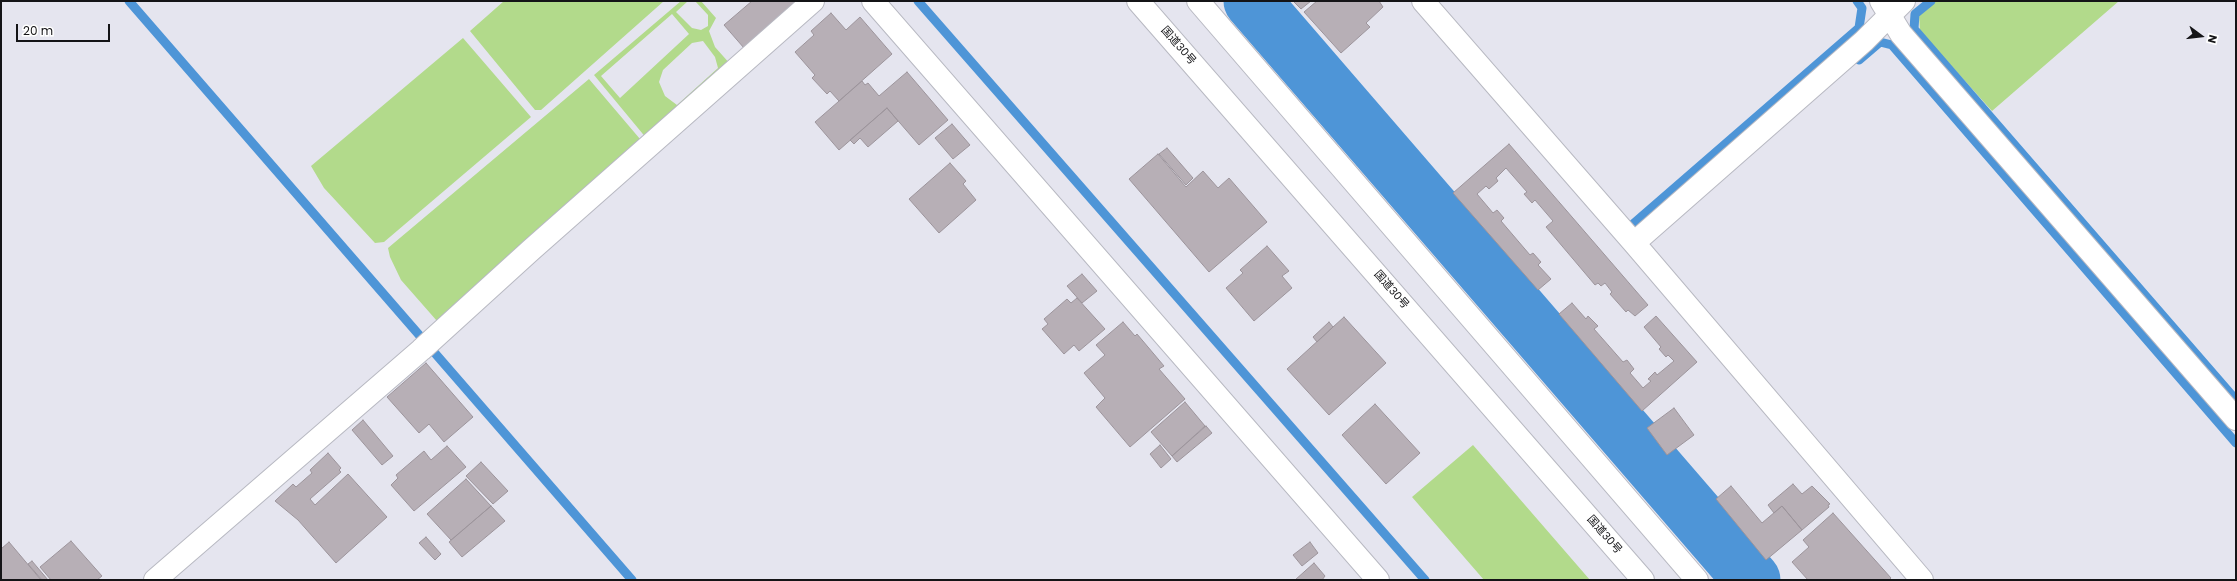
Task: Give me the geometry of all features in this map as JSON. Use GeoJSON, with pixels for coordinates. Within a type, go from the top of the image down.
{"type":"FeatureCollection","features":[{"type":"Feature","properties":{"kind":"main road"},"geometry":{"type":"LineString","coordinates":[[155,580],[427,345],[813,1]]}},
{"type":"Feature","properties":{"kind":"main road"},"geometry":{"type":"LineString","coordinates":[[873,1],[1378,580]]}},
{"type":"Feature","properties":{"kind":"main road","name":"国道30号"},"geometry":{"type":"LineString","coordinates":[[1138,1],[1643,580]]}},
{"type":"Feature","properties":{"kind":"main road"},"geometry":{"type":"LineString","coordinates":[[1198,1],[1697,580]]}},
{"type":"Feature","properties":{"kind":"main road"},"geometry":{"type":"LineString","coordinates":[[1423,1],[1922,580]]}},
{"type":"Feature","properties":{"kind":"main road"},"geometry":{"type":"LineString","coordinates":[[1634,244],[1864,41],[1892,6]]}},
{"type":"Feature","properties":{"kind":"main road"},"geometry":{"type":"LineString","coordinates":[[1892,6],[1901,34],[2236,419]]}},
{"type":"Feature","properties":{"kind":"green space"},"geometry":{"type":"Polygon","coordinates":[[[504,1],[664,1],[541,110],[535,110],[470,31],[504,1]]]}},
{"type":"Feature","properties":{"kind":"green space"},"geometry":{"type":"Polygon","coordinates":[[[681,1],[688,1],[676,12],[692,28],[701,30],[708,26],[708,15],[695,1],[701,1],[716,18],[709,31],[715,47],[731,65],[647,139],[594,75],[681,1]],[[672,14],[601,76],[620,98],[689,34],[672,14]],[[703,41],[692,43],[663,70],[659,82],[665,96],[677,105],[718,68],[715,57],[703,41]]]}},
{"type":"Feature","properties":{"kind":"green space"},"geometry":{"type":"Polygon","coordinates":[[[1935,1],[2119,1],[1992,111],[1920,31],[1919,15],[1935,1]]]}},
{"type":"Feature","properties":{"kind":"green space"},"geometry":{"type":"Polygon","coordinates":[[[463,38],[531,117],[384,242],[375,243],[324,188],[311,166],[463,38]]]}},
{"type":"Feature","properties":{"kind":"green space"},"geometry":{"type":"Polygon","coordinates":[[[589,79],[640,139],[437,321],[401,280],[390,257],[388,248],[589,79]]]}},
{"type":"Feature","properties":{"kind":"green space"},"geometry":{"type":"Polygon","coordinates":[[[1473,445],[1590,580],[1484,580],[1412,497],[1473,445]]]}},
{"type":"Feature","properties":{"kind":"building"},"geometry":{"type":"Polygon","coordinates":[[[752,1],[798,1],[744,48],[724,25],[752,1]]]}},
{"type":"Feature","properties":{"kind":"building"},"geometry":{"type":"Polygon","coordinates":[[[1293,1],[1311,1],[1301,9],[1293,1]]]}},
{"type":"Feature","properties":{"kind":"building"},"geometry":{"type":"Polygon","coordinates":[[[1317,1],[1379,1],[1383,7],[1366,23],[1370,27],[1341,53],[1304,12],[1317,1]]]}},
{"type":"Feature","properties":{"kind":"building"},"geometry":{"type":"Polygon","coordinates":[[[831,13],[846,30],[860,17],[892,54],[839,101],[830,91],[827,94],[812,78],[815,75],[795,52],[814,35],[811,31],[831,13]]]}},
{"type":"Feature","properties":{"kind":"building"},"geometry":{"type":"Polygon","coordinates":[[[907,72],[948,120],[919,145],[887,108],[839,150],[815,122],[862,81],[865,85],[868,83],[879,96],[907,72]]]}},
{"type":"Feature","properties":{"kind":"building"},"geometry":{"type":"Polygon","coordinates":[[[887,108],[898,121],[868,147],[860,138],[854,144],[850,140],[887,108]]]}},
{"type":"Feature","properties":{"kind":"building"},"geometry":{"type":"Polygon","coordinates":[[[952,124],[970,145],[953,159],[935,138],[952,124]]]}},
{"type":"Feature","properties":{"kind":"building"},"geometry":{"type":"Polygon","coordinates":[[[1509,144],[1648,305],[1635,316],[1628,310],[1626,312],[1610,294],[1612,292],[1605,283],[1601,286],[1598,283],[1595,285],[1546,227],[1553,221],[1535,200],[1532,203],[1524,194],[1527,192],[1506,168],[1496,178],[1498,181],[1489,189],[1486,186],[1477,194],[1493,213],[1497,210],[1504,218],[1501,221],[1530,255],[1533,253],[1541,262],[1538,265],[1551,279],[1538,290],[1453,193],[1509,144]]]}},
{"type":"Feature","properties":{"kind":"building"},"geometry":{"type":"Polygon","coordinates":[[[1167,148],[1193,178],[1186,185],[1159,154],[1167,148]]]}},
{"type":"Feature","properties":{"kind":"building"},"geometry":{"type":"Polygon","coordinates":[[[1158,154],[1186,187],[1203,171],[1218,188],[1229,178],[1267,222],[1209,272],[1129,179],[1158,154]]]}},
{"type":"Feature","properties":{"kind":"building"},"geometry":{"type":"Polygon","coordinates":[[[950,163],[966,181],[963,184],[976,200],[939,233],[909,199],[950,163]]]}},
{"type":"Feature","properties":{"kind":"building"},"geometry":{"type":"Polygon","coordinates":[[[1267,246],[1289,271],[1282,276],[1292,288],[1254,321],[1226,288],[1243,273],[1240,270],[1267,246]]]}},
{"type":"Feature","properties":{"kind":"building"},"geometry":{"type":"Polygon","coordinates":[[[1082,274],[1097,291],[1082,303],[1067,286],[1082,274]]]}},
{"type":"Feature","properties":{"kind":"building"},"geometry":{"type":"Polygon","coordinates":[[[1077,298],[1105,329],[1079,351],[1074,345],[1064,354],[1042,329],[1048,324],[1044,319],[1067,299],[1071,303],[1077,298]]]}},
{"type":"Feature","properties":{"kind":"building"},"geometry":{"type":"Polygon","coordinates":[[[1572,303],[1586,319],[1588,316],[1598,326],[1594,329],[1623,362],[1627,360],[1634,369],[1630,373],[1643,388],[1651,381],[1648,379],[1655,372],[1657,375],[1674,361],[1668,355],[1666,357],[1659,349],[1661,347],[1644,327],[1656,316],[1697,362],[1642,411],[1559,314],[1572,303]]]}},
{"type":"Feature","properties":{"kind":"building"},"geometry":{"type":"Polygon","coordinates":[[[1344,317],[1386,363],[1329,415],[1287,369],[1344,317]]]}},
{"type":"Feature","properties":{"kind":"building"},"geometry":{"type":"Polygon","coordinates":[[[1123,322],[1135,336],[1137,334],[1164,366],[1159,369],[1185,399],[1130,447],[1096,407],[1105,398],[1084,373],[1105,355],[1096,345],[1123,322]]]}},
{"type":"Feature","properties":{"kind":"building"},"geometry":{"type":"Polygon","coordinates":[[[1329,322],[1333,327],[1317,342],[1313,337],[1329,322]]]}},
{"type":"Feature","properties":{"kind":"building"},"geometry":{"type":"Polygon","coordinates":[[[426,363],[473,417],[444,442],[429,424],[419,433],[387,397],[426,363]]]}},
{"type":"Feature","properties":{"kind":"building"},"geometry":{"type":"Polygon","coordinates":[[[1185,402],[1205,426],[1172,456],[1151,432],[1185,402]]]}},
{"type":"Feature","properties":{"kind":"building"},"geometry":{"type":"Polygon","coordinates":[[[1375,404],[1420,453],[1386,484],[1342,435],[1375,404]]]}},
{"type":"Feature","properties":{"kind":"building"},"geometry":{"type":"Polygon","coordinates":[[[1674,408],[1694,435],[1667,455],[1647,428],[1674,408]]]}},
{"type":"Feature","properties":{"kind":"building"},"geometry":{"type":"Polygon","coordinates":[[[363,420],[393,456],[382,465],[352,430],[363,420]]]}},
{"type":"Feature","properties":{"kind":"building"},"geometry":{"type":"Polygon","coordinates":[[[1206,426],[1212,433],[1177,462],[1172,456],[1206,426]]]}},
{"type":"Feature","properties":{"kind":"building"},"geometry":{"type":"Polygon","coordinates":[[[1160,445],[1171,459],[1161,468],[1150,454],[1160,445]]]}},
{"type":"Feature","properties":{"kind":"building"},"geometry":{"type":"Polygon","coordinates":[[[447,446],[466,467],[414,511],[391,485],[398,478],[396,475],[424,451],[431,460],[447,446]]]}},
{"type":"Feature","properties":{"kind":"building"},"geometry":{"type":"Polygon","coordinates":[[[328,453],[341,468],[339,470],[341,472],[310,499],[315,505],[348,474],[387,517],[336,563],[298,520],[275,501],[293,484],[296,487],[312,473],[310,470],[328,453]]]}},
{"type":"Feature","properties":{"kind":"building"},"geometry":{"type":"Polygon","coordinates":[[[481,462],[508,491],[493,504],[466,476],[481,462]]]}},
{"type":"Feature","properties":{"kind":"building"},"geometry":{"type":"Polygon","coordinates":[[[466,479],[491,506],[451,540],[427,514],[466,479]]]}},
{"type":"Feature","properties":{"kind":"building"},"geometry":{"type":"Polygon","coordinates":[[[1793,484],[1802,494],[1812,486],[1830,504],[1828,505],[1829,507],[1802,530],[1782,506],[1774,513],[1768,505],[1793,484]]]}},
{"type":"Feature","properties":{"kind":"building"},"geometry":{"type":"Polygon","coordinates":[[[1731,486],[1762,523],[1782,506],[1802,530],[1766,560],[1716,499],[1731,486]]]}},
{"type":"Feature","properties":{"kind":"building"},"geometry":{"type":"Polygon","coordinates":[[[491,506],[505,521],[462,557],[449,542],[491,506]]]}},
{"type":"Feature","properties":{"kind":"building"},"geometry":{"type":"Polygon","coordinates":[[[1833,513],[1891,578],[1889,580],[1808,580],[1792,562],[1809,547],[1803,540],[1833,513]]]}},
{"type":"Feature","properties":{"kind":"building"},"geometry":{"type":"Polygon","coordinates":[[[426,537],[441,554],[435,560],[419,543],[426,537]]]}},
{"type":"Feature","properties":{"kind":"building"},"geometry":{"type":"Polygon","coordinates":[[[71,541],[102,576],[97,580],[51,580],[40,567],[71,541]]]}},
{"type":"Feature","properties":{"kind":"building"},"geometry":{"type":"Polygon","coordinates":[[[9,542],[41,580],[1,580],[1,549],[9,542]]]}},
{"type":"Feature","properties":{"kind":"building"},"geometry":{"type":"Polygon","coordinates":[[[1310,542],[1318,553],[1302,566],[1293,555],[1310,542]]]}},
{"type":"Feature","properties":{"kind":"building"},"geometry":{"type":"Polygon","coordinates":[[[32,561],[48,580],[42,580],[28,564],[32,561]]]}},
{"type":"Feature","properties":{"kind":"building"},"geometry":{"type":"Polygon","coordinates":[[[1314,563],[1325,576],[1322,580],[1295,580],[1314,563]]]}},
{"type":"Feature","properties":{"kind":"waterway"},"geometry":{"type":"LineString","coordinates":[[129,1],[632,580]]}},
{"type":"Feature","properties":{"kind":"waterway"},"geometry":{"type":"LineString","coordinates":[[918,1],[1425,580]]}},
{"type":"Feature","properties":{"kind":"waterway"},"geometry":{"type":"LineString","coordinates":[[1252,1],[1752,580]]}},
{"type":"Feature","properties":{"kind":"waterway"},"geometry":{"type":"LineString","coordinates":[[1632,225],[1859,28],[1862,8],[1857,1]]}},
{"type":"Feature","properties":{"kind":"waterway"},"geometry":{"type":"LineString","coordinates":[[1931,1],[1915,14],[1914,29],[2236,400]]}},
{"type":"Feature","properties":{"kind":"waterway"},"geometry":{"type":"LineString","coordinates":[[1859,60],[1880,42],[1892,45],[2236,443]]}}]}
